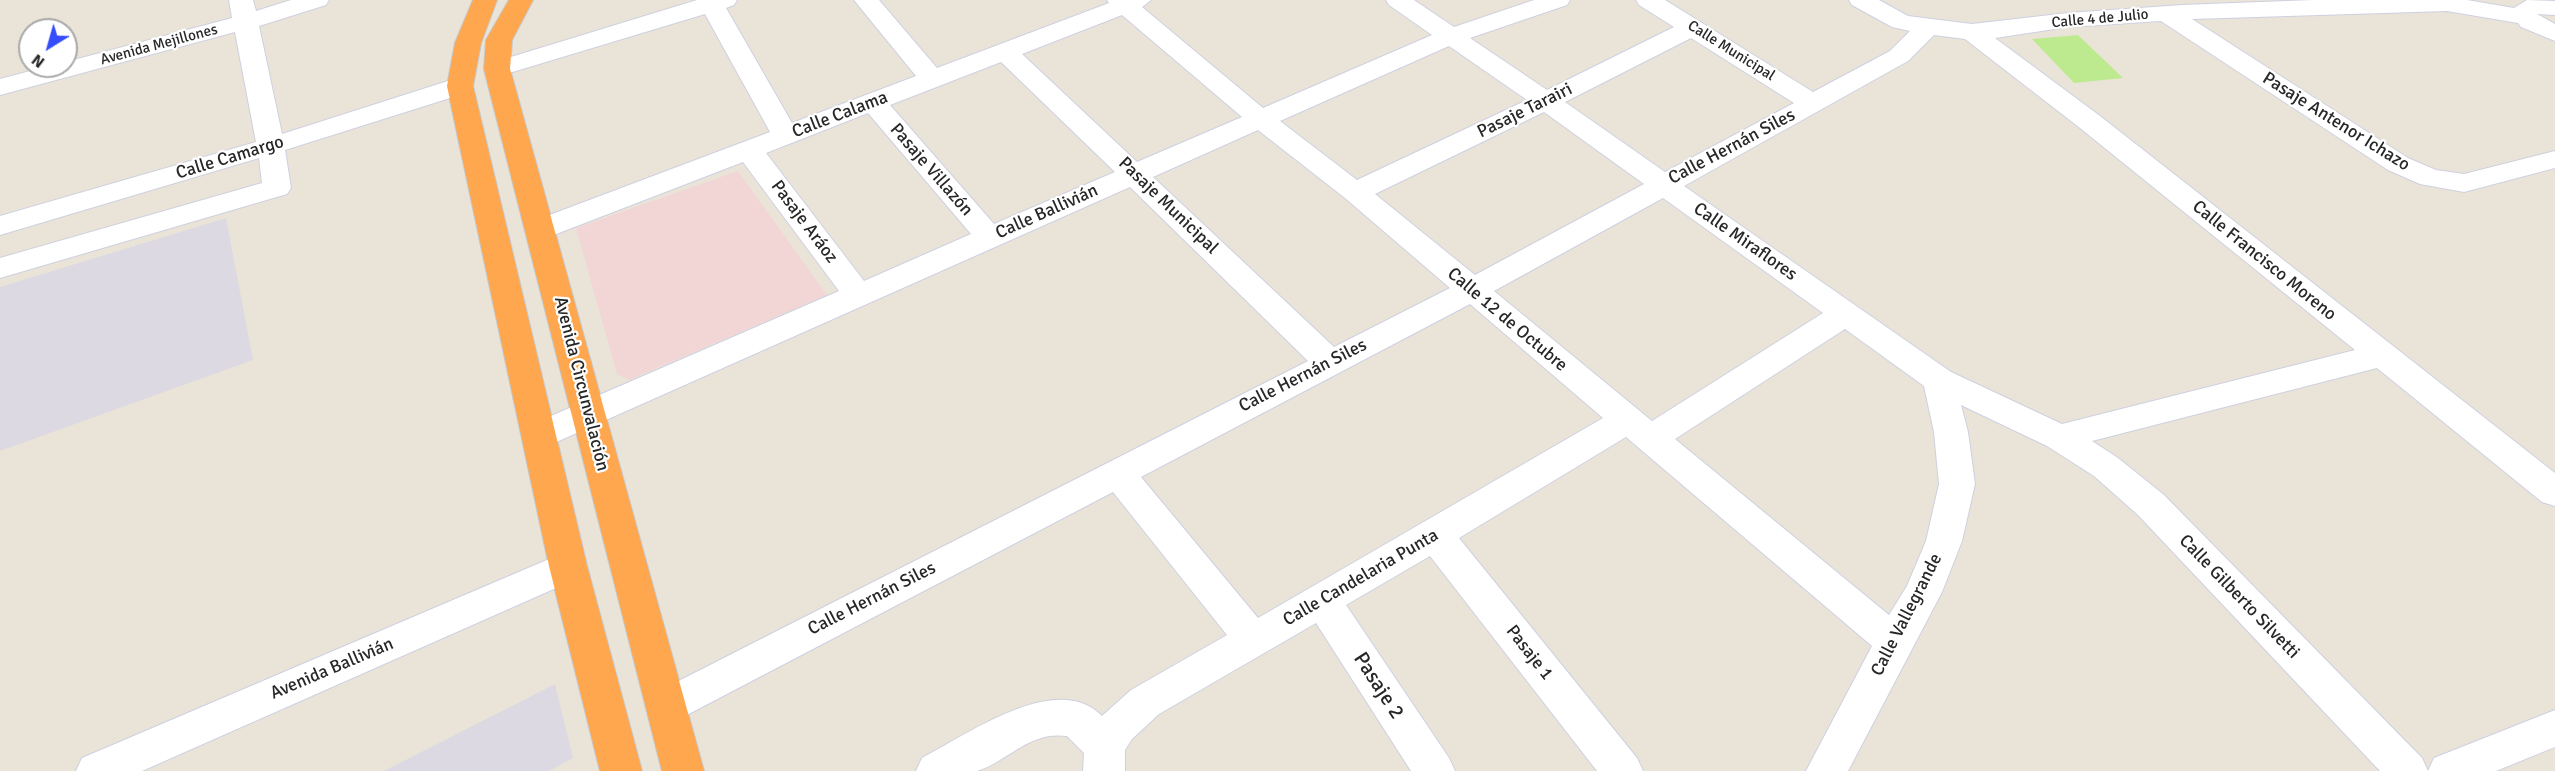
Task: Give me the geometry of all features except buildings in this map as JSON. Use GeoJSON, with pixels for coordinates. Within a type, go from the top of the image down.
{"type":"FeatureCollection","features":[{"type":"Feature","properties":{"kind":"highway"},"geometry":{"type":"LineString","coordinates":[[485,0],[468,43],[460,86],[568,566],[621,771]]}},
{"type":"Feature","properties":{"kind":"highway","name":"Avenida Circunvalación"},"geometry":{"type":"LineString","coordinates":[[521,0],[499,40],[497,69],[683,771]]}},
{"type":"Feature","properties":{"kind":"street","name":"Avenida Mejillones"},"geometry":{"type":"LineString","coordinates":[[0,87],[243,11],[317,0]]}},
{"type":"Feature","properties":{"kind":"street"},"geometry":{"type":"LineString","coordinates":[[866,0],[933,80]]}},
{"type":"Feature","properties":{"kind":"street","name":"Calle Miraflores"},"geometry":{"type":"LineString","coordinates":[[1398,0],[1546,101],[1939,380],[1975,397]]}},
{"type":"Feature","properties":{"kind":"street","name":"Calle Ballivián"},"geometry":{"type":"LineString","coordinates":[[540,435],[1450,36],[1558,0]]}},
{"type":"Feature","properties":{"kind":"street","name":"Calle Municipal"},"geometry":{"type":"LineString","coordinates":[[1648,0],[1814,104]]}},
{"type":"Feature","properties":{"kind":"street","name":"Calle 4 de Julio"},"geometry":{"type":"LineString","coordinates":[[1861,0],[1901,21],[1972,32],[2008,30],[2068,20],[2166,13],[2447,4],[2524,14]]}},
{"type":"Feature","properties":{"kind":"street"},"geometry":{"type":"LineString","coordinates":[[2495,0],[2524,14],[2538,27],[2555,33]]}},
{"type":"Feature","properties":{"kind":"street"},"geometry":{"type":"LineString","coordinates":[[497,69],[715,1],[786,135]]}},
{"type":"Feature","properties":{"kind":"street","name":"Calle Calama"},"geometry":{"type":"LineString","coordinates":[[541,229],[1006,52],[1128,2]]}},
{"type":"Feature","properties":{"kind":"street","name":"Calle 12 de Octubre"},"geometry":{"type":"LineString","coordinates":[[1128,2],[1259,118],[1355,192],[1893,642]]}},
{"type":"Feature","properties":{"kind":"street"},"geometry":{"type":"LineString","coordinates":[[2524,14],[2532,6],[2555,8]]}},
{"type":"Feature","properties":{"kind":"street"},"geometry":{"type":"LineString","coordinates":[[0,268],[277,188],[271,146],[243,11]]}},
{"type":"Feature","properties":{"kind":"street","name":"Pasaje Antenor Ichazo"},"geometry":{"type":"LineString","coordinates":[[2166,13],[2398,164],[2430,178],[2464,183],[2555,159]]}},
{"type":"Feature","properties":{"kind":"street","name":"Pasaje Tarairi"},"geometry":{"type":"LineString","coordinates":[[1355,192],[1694,27]]}},
{"type":"Feature","properties":{"kind":"street","name":"Calle Hernán Siles"},"geometry":{"type":"LineString","coordinates":[[667,706],[1472,290],[1899,56],[1928,27]]}},
{"type":"Feature","properties":{"kind":"street","name":"Calle Francisco Moreno"},"geometry":{"type":"LineString","coordinates":[[1972,32],[2090,122],[2555,492]]}},
{"type":"Feature","properties":{"kind":"street","name":"Pasaje Municipal"},"geometry":{"type":"LineString","coordinates":[[1006,52],[1329,362]]}},
{"type":"Feature","properties":{"kind":"street","name":"Calle Camargo"},"geometry":{"type":"LineString","coordinates":[[0,226],[271,146],[460,86]]}},
{"type":"Feature","properties":{"kind":"street","name":"Pasaje Villazón"},"geometry":{"type":"LineString","coordinates":[[873,102],[989,237]]}},
{"type":"Feature","properties":{"kind":"street","name":"Pasaje Aráoz"},"geometry":{"type":"LineString","coordinates":[[749,150],[858,295]]}},
{"type":"Feature","properties":{"kind":"street","name":"Calle Candelaria Punta"},"geometry":{"type":"LineString","coordinates":[[1104,759],[1118,726],[1145,702],[1435,535],[1638,430],[1846,313]]}},
{"type":"Feature","properties":{"kind":"street"},"geometry":{"type":"LineString","coordinates":[[2059,437],[2382,355]]}},
{"type":"Feature","properties":{"kind":"street","name":"Calle Vallegrande"},"geometry":{"type":"LineString","coordinates":[[1827,771],[1893,642],[1923,592],[1944,541],[1957,484],[1951,432],[1939,380]]}},
{"type":"Feature","properties":{"kind":"street","name":"Calle Gilberto Silvetti"},"geometry":{"type":"LineString","coordinates":[[1975,397],[2059,437],[2106,467],[2151,506],[2407,771]]}},
{"type":"Feature","properties":{"kind":"street"},"geometry":{"type":"LineString","coordinates":[[1117,472],[1253,640]]}},
{"type":"Feature","properties":{"kind":"street","name":"Pasaje 1"},"geometry":{"type":"LineString","coordinates":[[1435,535],[1622,771]]}},
{"type":"Feature","properties":{"kind":"street","name":"Avenida Ballivián"},"geometry":{"type":"LineString","coordinates":[[97,771],[568,566]]}},
{"type":"Feature","properties":{"kind":"street","name":"Pasaje 2"},"geometry":{"type":"LineString","coordinates":[[1322,601],[1434,771]]}},
{"type":"Feature","properties":{"kind":"street"},"geometry":{"type":"LineString","coordinates":[[937,771],[1033,720],[1060,717],[1078,719],[1104,759]]}},
{"type":"Feature","properties":{"kind":"street"},"geometry":{"type":"LineString","coordinates":[[2449,771],[2555,728]]}},
{"type":"Feature","properties":{"kind":"shaded area"},"geometry":{"type":"Polygon","coordinates":[[[738,171],[827,295],[629,380],[617,374],[576,228],[738,171]]]}},
{"type":"Feature","properties":{"kind":"shaded area"},"geometry":{"type":"Polygon","coordinates":[[[226,218],[253,360],[0,451],[0,287],[226,218]]]}},
{"type":"Feature","properties":{"kind":"shaded area"},"geometry":{"type":"Polygon","coordinates":[[[555,684],[573,758],[549,771],[384,771],[555,684]]]}},
{"type":"Feature","properties":{"kind":"green space"},"geometry":{"type":"Polygon","coordinates":[[[2078,35],[2123,78],[2074,83],[2032,39],[2078,35]]]}}]}
